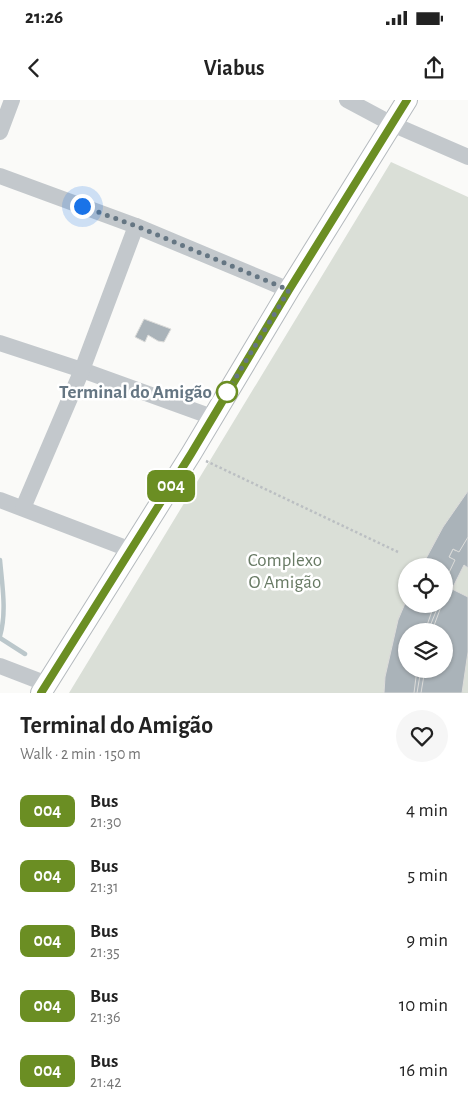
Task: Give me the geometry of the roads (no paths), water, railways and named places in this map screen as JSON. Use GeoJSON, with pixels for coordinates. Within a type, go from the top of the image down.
{"type":"FeatureCollection","features":[{"type":"Feature","properties":{"kind":"main road"},"geometry":{"type":"LineString","coordinates":[[44,688],[191,454],[289,290],[407,100]]}},
{"type":"Feature","properties":{"kind":"street"},"geometry":{"type":"LineString","coordinates":[[0,132],[12,100]]}},
{"type":"Feature","properties":{"kind":"street"},"geometry":{"type":"LineString","coordinates":[[347,100],[392,124],[468,157]]}},
{"type":"Feature","properties":{"kind":"street"},"geometry":{"type":"LineString","coordinates":[[0,176],[136,226],[289,290]]}},
{"type":"Feature","properties":{"kind":"street"},"geometry":{"type":"LineString","coordinates":[[23,508],[82,370],[136,226]]}},
{"type":"Feature","properties":{"kind":"street"},"geometry":{"type":"LineString","coordinates":[[0,343],[82,370],[212,417]]}},
{"type":"Feature","properties":{"kind":"street"},"geometry":{"type":"LineString","coordinates":[[0,500],[131,550]]}},
{"type":"Feature","properties":{"kind":"street"},"geometry":{"type":"LineString","coordinates":[[0,666],[44,688]]}},
{"type":"Feature","properties":{"kind":"waterway"},"geometry":{"type":"LineString","coordinates":[[0,560],[4,608],[0,636]]}},
{"type":"Feature","properties":{"kind":"waterway"},"geometry":{"type":"LineString","coordinates":[[0,638],[25,654]]}},
{"type":"Feature","properties":{"kind":"place","name":"Terminal do Amigão"},"geometry":{"type":"Point","coordinates":[227,392]}},
{"type":"Feature","properties":{"kind":"park label","name":"Complexo O Amigão"},"geometry":{"type":"Point","coordinates":[285,571]}}]}
